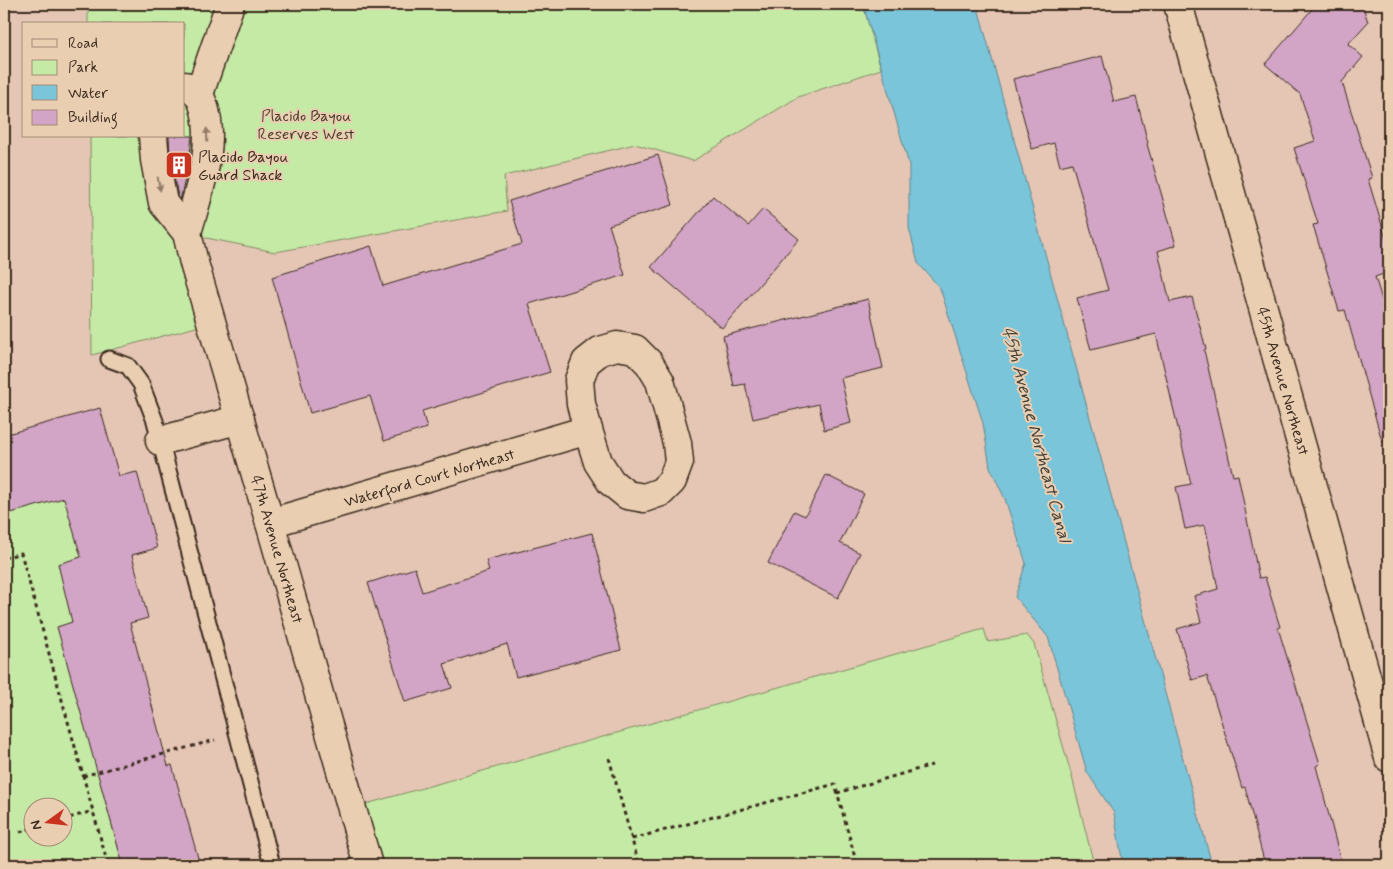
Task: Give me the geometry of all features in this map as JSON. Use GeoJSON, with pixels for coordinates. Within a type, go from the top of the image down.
{"type":"FeatureCollection","features":[{"type":"Feature","properties":{"kind":"street","name":"47th Avenue Northeast"},"geometry":{"type":"LineString","coordinates":[[187,234],[203,176],[208,146],[207,112],[191,90],[230,4]]}},
{"type":"Feature","properties":{"kind":"street","name":"45th Avenue Northeast"},"geometry":{"type":"LineString","coordinates":[[1178,4],[1389,758]]}},
{"type":"Feature","properties":{"kind":"street","name":"47th Avenue Northeast"},"geometry":{"type":"LineString","coordinates":[[153,138],[163,203],[187,234],[368,865]]}},
{"type":"Feature","properties":{"kind":"street"},"geometry":{"type":"LineString","coordinates":[[617,346],[635,349],[649,363],[660,381],[677,443],[679,462],[672,481],[661,492],[644,498],[627,495],[611,482],[598,462],[588,430],[581,404],[579,380],[586,362],[600,352],[617,346]]}},
{"type":"Feature","properties":{"kind":"street"},"geometry":{"type":"LineString","coordinates":[[160,440],[240,419]]}},
{"type":"Feature","properties":{"kind":"street","name":"Waterford Court Northeast"},"geometry":{"type":"LineString","coordinates":[[270,523],[588,430]]}},
{"type":"Feature","properties":{"kind":"lane"},"geometry":{"type":"LineString","coordinates":[[109,359],[128,366],[141,384],[155,421],[272,865]]}},
{"type":"Feature","properties":{"kind":"path"},"geometry":{"type":"LineString","coordinates":[[4,558],[21,553],[108,865]]}},
{"type":"Feature","properties":{"kind":"path"},"geometry":{"type":"LineString","coordinates":[[83,776],[238,734]]}},
{"type":"Feature","properties":{"kind":"path"},"geometry":{"type":"LineString","coordinates":[[609,758],[639,865]]}},
{"type":"Feature","properties":{"kind":"path"},"geometry":{"type":"LineString","coordinates":[[837,793],[932,766]]}},
{"type":"Feature","properties":{"kind":"path"},"geometry":{"type":"LineString","coordinates":[[632,839],[835,784],[857,865]]}},
{"type":"Feature","properties":{"kind":"path"},"geometry":{"type":"LineString","coordinates":[[72,817],[93,812]]}},
{"type":"Feature","properties":{"kind":"green space","name":"Placido Bayou Reserves West"},"geometry":{"type":"Polygon","coordinates":[[[88,4],[863,4],[881,69],[798,97],[693,161],[635,144],[504,176],[507,211],[275,252],[187,234],[211,323],[92,355],[90,138],[185,138],[185,22],[88,22],[88,4]]]}},
{"type":"Feature","properties":{"kind":"green space"},"geometry":{"type":"Polygon","coordinates":[[[68,490],[86,557],[77,624],[95,757],[123,865],[4,865],[4,508],[68,490]]]}},
{"type":"Feature","properties":{"kind":"green space"},"geometry":{"type":"Polygon","coordinates":[[[984,629],[988,642],[1027,635],[1034,644],[1072,777],[1094,865],[368,865],[352,808],[984,629]]]}},
{"type":"Feature","properties":{"kind":"water","name":"45th Avenue Northeast Canal"},"geometry":{"type":"Polygon","coordinates":[[[863,4],[977,4],[1212,865],[1123,865],[1114,813],[1087,772],[1048,637],[1015,597],[1026,563],[1005,499],[990,467],[983,423],[940,288],[918,263],[909,228],[909,165],[863,4]]]}},
{"type":"Feature","properties":{"kind":"building"},"geometry":{"type":"Polygon","coordinates":[[[1328,4],[1362,4],[1368,22],[1348,44],[1363,57],[1342,82],[1372,178],[1368,179],[1389,249],[1389,272],[1375,277],[1389,322],[1389,440],[1382,441],[1345,310],[1339,311],[1313,225],[1318,224],[1294,148],[1315,141],[1300,94],[1265,64],[1313,8],[1328,4]]]}},
{"type":"Feature","properties":{"kind":"building"},"geometry":{"type":"Polygon","coordinates":[[[1102,56],[1114,102],[1136,97],[1147,144],[1176,245],[1158,251],[1170,302],[1192,297],[1206,349],[1204,350],[1233,476],[1238,475],[1259,578],[1265,577],[1280,627],[1278,628],[1320,764],[1316,766],[1342,865],[1265,865],[1245,787],[1242,788],[1207,676],[1192,680],[1177,629],[1201,622],[1194,596],[1218,589],[1205,525],[1185,529],[1176,487],[1191,484],[1156,334],[1091,350],[1077,298],[1108,290],[1072,163],[1060,166],[1054,143],[1032,149],[1013,79],[1102,56]]]}},
{"type":"Feature","properties":{"kind":"building","name":"Placido Bayou Guard Shack"},"geometry":{"type":"Polygon","coordinates":[[[192,136],[189,163],[180,200],[178,196],[170,158],[169,138],[192,136]]]}},
{"type":"Feature","properties":{"kind":"building"},"geometry":{"type":"Polygon","coordinates":[[[658,155],[673,205],[609,225],[625,275],[529,304],[550,372],[422,411],[427,428],[384,441],[370,396],[310,413],[272,277],[371,246],[383,286],[522,244],[509,201],[658,155]]]}},
{"type":"Feature","properties":{"kind":"building"},"geometry":{"type":"Polygon","coordinates":[[[713,196],[748,226],[763,209],[799,239],[722,328],[651,267],[713,196]]]}},
{"type":"Feature","properties":{"kind":"building"},"geometry":{"type":"Polygon","coordinates":[[[868,299],[883,368],[841,378],[851,423],[824,430],[819,404],[753,419],[745,384],[734,386],[723,336],[868,299]]]}},
{"type":"Feature","properties":{"kind":"building"},"geometry":{"type":"Polygon","coordinates":[[[100,408],[119,476],[137,472],[157,548],[132,555],[148,618],[130,623],[168,766],[172,765],[200,865],[123,865],[57,627],[72,622],[58,564],[81,557],[64,498],[4,515],[4,435],[100,408]]]}},
{"type":"Feature","properties":{"kind":"building"},"geometry":{"type":"Polygon","coordinates":[[[826,475],[864,494],[840,543],[860,553],[838,598],[768,563],[794,511],[805,516],[826,475]]]}},
{"type":"Feature","properties":{"kind":"building"},"geometry":{"type":"Polygon","coordinates":[[[592,533],[621,650],[516,677],[507,644],[444,664],[452,688],[405,702],[368,583],[415,568],[422,592],[489,571],[486,560],[592,533]]]}},
{"type":"Feature","properties":{"kind":"place","name":"Placido Bayou Guard Shack"},"geometry":{"type":"Point","coordinates":[179,165]}}]}
